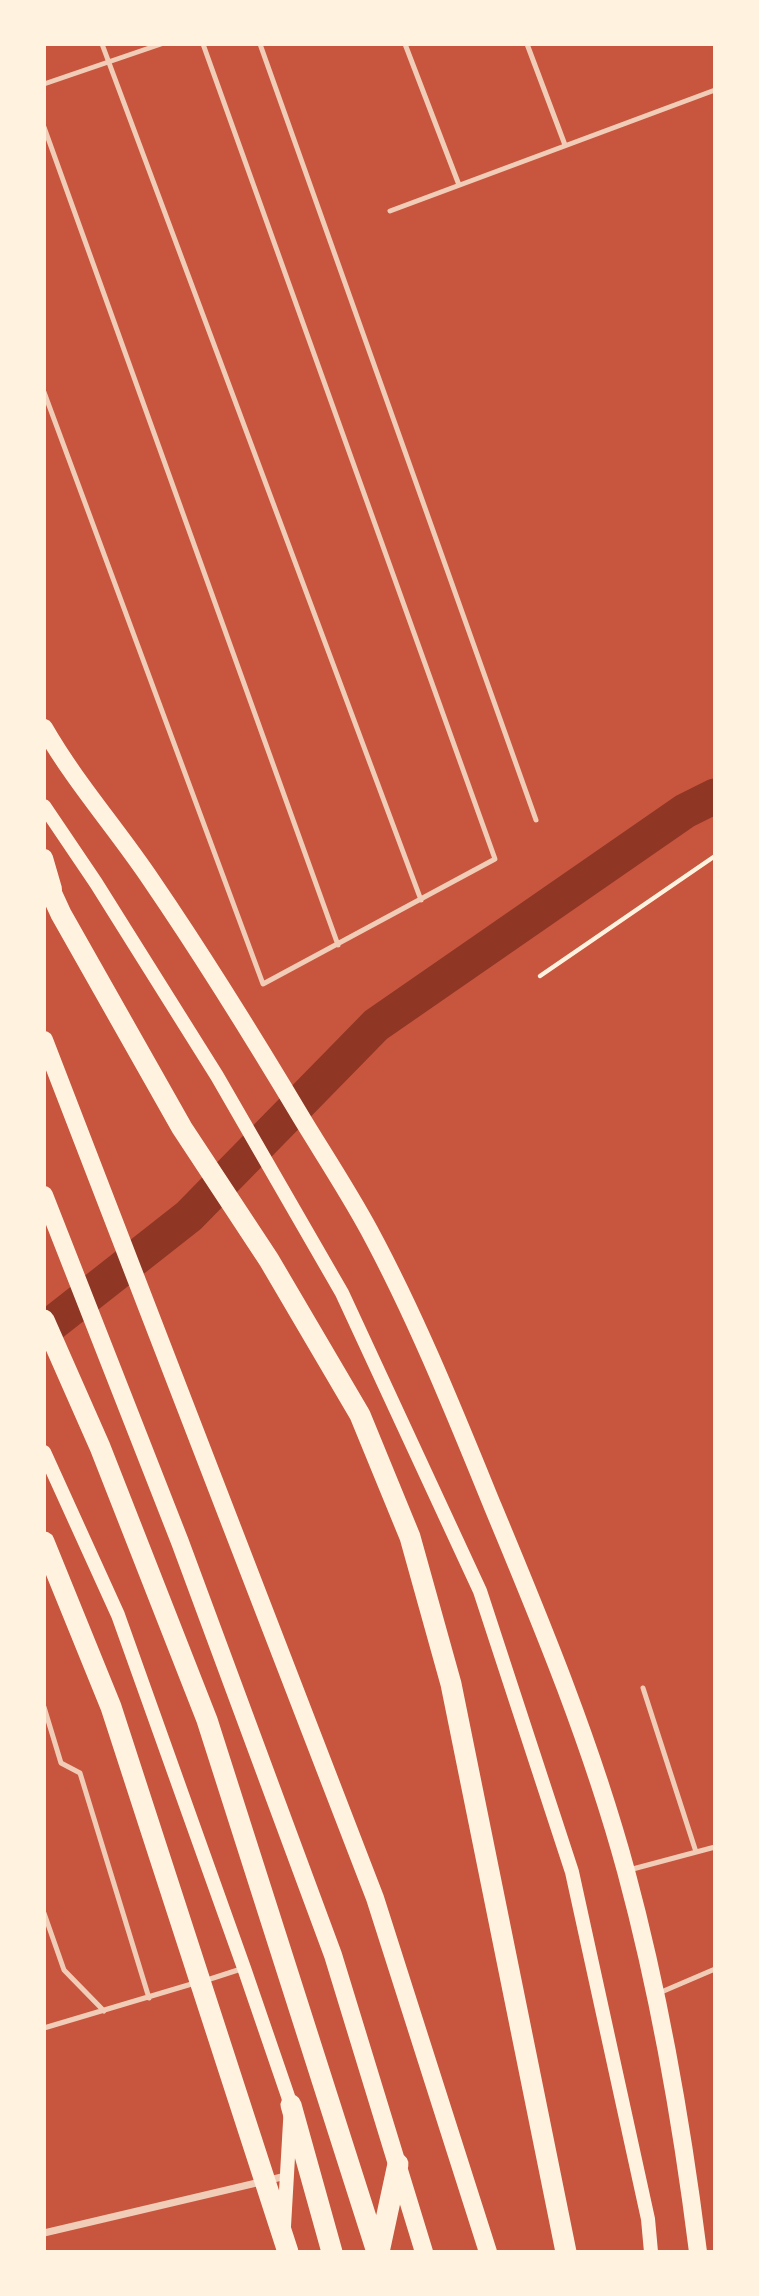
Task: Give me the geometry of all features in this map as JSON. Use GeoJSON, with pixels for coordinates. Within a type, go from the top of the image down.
{"type":"FeatureCollection","features":[{"type":"Feature","properties":{"kind":"highway"},"geometry":{"type":"LineString","coordinates":[[44,877],[61,914],[183,1128],[269,1260],[360,1415],[410,1537],[451,1684],[566,2252]]}},
{"type":"Feature","properties":{"kind":"highway"},"geometry":{"type":"LineString","coordinates":[[44,1320],[100,1447],[207,1720],[378,2252]]}},
{"type":"Feature","properties":{"kind":"highway"},"geometry":{"type":"LineString","coordinates":[[44,1542],[111,1707],[288,2252]]}},
{"type":"Feature","properties":{"kind":"highway"},"geometry":{"type":"LineString","coordinates":[[290,2105],[332,2252]]}},
{"type":"Feature","properties":{"kind":"highway"},"geometry":{"type":"LineString","coordinates":[[378,2252],[398,2164]]}},
{"type":"Feature","properties":{"kind":"main road"},"geometry":{"type":"LineString","coordinates":[[44,729],[60,756],[148,875],[229,996],[369,1230],[444,1392],[561,1672],[595,1769],[626,1871],[656,1994],[674,2084],[698,2252]]}},
{"type":"Feature","properties":{"kind":"main road"},"geometry":{"type":"LineString","coordinates":[[44,806],[96,883],[217,1076],[342,1293],[480,1591],[572,1872],[648,2219],[651,2252]]}},
{"type":"Feature","properties":{"kind":"main road"},"geometry":{"type":"LineString","coordinates":[[44,858],[61,914]]}},
{"type":"Feature","properties":{"kind":"main road"},"geometry":{"type":"LineString","coordinates":[[44,1040],[375,1898],[488,2252]]}},
{"type":"Feature","properties":{"kind":"main road"},"geometry":{"type":"LineString","coordinates":[[44,1195],[180,1542],[334,1955],[424,2252]]}},
{"type":"Feature","properties":{"kind":"main road"},"geometry":{"type":"LineString","coordinates":[[44,1452],[118,1615],[290,2105],[283,2252]]}},
{"type":"Feature","properties":{"kind":"street"},"geometry":{"type":"LineString","coordinates":[[44,2232],[287,2176]]}},
{"type":"Feature","properties":{"kind":"lane"},"geometry":{"type":"LineString","coordinates":[[102,44],[421,900]]}},
{"type":"Feature","properties":{"kind":"lane"},"geometry":{"type":"LineString","coordinates":[[44,84],[161,44]]}},
{"type":"Feature","properties":{"kind":"lane"},"geometry":{"type":"LineString","coordinates":[[44,393],[263,984],[495,859],[203,44]]}},
{"type":"Feature","properties":{"kind":"lane"},"geometry":{"type":"LineString","coordinates":[[260,44],[536,820]]}},
{"type":"Feature","properties":{"kind":"lane"},"geometry":{"type":"LineString","coordinates":[[405,44],[459,185]]}},
{"type":"Feature","properties":{"kind":"lane"},"geometry":{"type":"LineString","coordinates":[[527,44],[565,145]]}},
{"type":"Feature","properties":{"kind":"lane"},"geometry":{"type":"LineString","coordinates":[[390,211],[715,90]]}},
{"type":"Feature","properties":{"kind":"lane"},"geometry":{"type":"LineString","coordinates":[[44,127],[338,945]]}},
{"type":"Feature","properties":{"kind":"lane"},"geometry":{"type":"LineString","coordinates":[[643,1688],[696,1852]]}},
{"type":"Feature","properties":{"kind":"lane"},"geometry":{"type":"LineString","coordinates":[[44,1707],[61,1763],[80,1773],[149,1998]]}},
{"type":"Feature","properties":{"kind":"lane"},"geometry":{"type":"LineString","coordinates":[[626,1871],[715,1847]]}},
{"type":"Feature","properties":{"kind":"lane"},"geometry":{"type":"LineString","coordinates":[[44,1913],[64,1970],[104,2011]]}},
{"type":"Feature","properties":{"kind":"lane"},"geometry":{"type":"LineString","coordinates":[[44,2028],[244,1968]]}},
{"type":"Feature","properties":{"kind":"lane"},"geometry":{"type":"LineString","coordinates":[[656,1994],[715,1969]]}},
{"type":"Feature","properties":{"kind":"path"},"geometry":{"type":"LineString","coordinates":[[540,976],[715,856]]}},
{"type":"Feature","properties":{"kind":"waterway"},"geometry":{"type":"LineString","coordinates":[[44,1330],[189,1216],[376,1025],[685,811],[715,796]]}}]}
